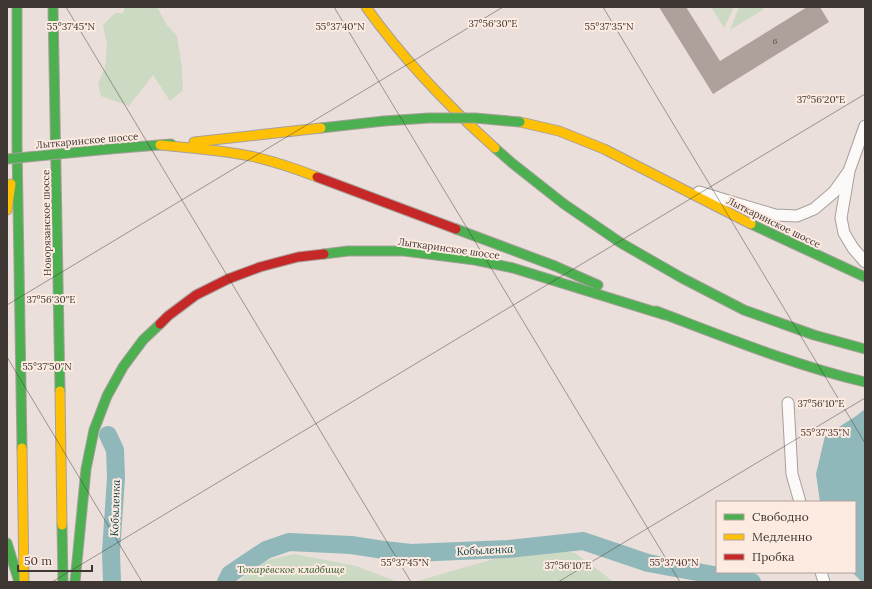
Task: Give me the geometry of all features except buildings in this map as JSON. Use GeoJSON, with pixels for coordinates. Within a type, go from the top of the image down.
{"type":"FeatureCollection","features":[{"type":"Feature","properties":{"kind":"main road"},"geometry":{"type":"LineString","coordinates":[[17,7],[17,145],[24,582]]}},
{"type":"Feature","properties":{"kind":"main road","name":"Новорязанское шоссе"},"geometry":{"type":"LineString","coordinates":[[53,7],[63,582]]}},
{"type":"Feature","properties":{"kind":"main road"},"geometry":{"type":"LineString","coordinates":[[366,7],[416,70],[466,122],[512,163],[558,200],[614,238],[682,278],[744,310],[814,335],[865,349]]}},
{"type":"Feature","properties":{"kind":"main road","name":"Лыткаринское шоссе"},"geometry":{"type":"LineString","coordinates":[[7,159],[110,148],[160,145],[384,121],[429,118],[475,118],[520,122],[559,131],[604,149],[741,219],[865,277]]}},
{"type":"Feature","properties":{"kind":"main road"},"geometry":{"type":"LineString","coordinates":[[7,210],[17,145]]}},
{"type":"Feature","properties":{"kind":"main road","name":"Лыткаринское шоссе"},"geometry":{"type":"LineString","coordinates":[[160,145],[225,152],[255,157],[285,165],[556,266],[665,315]]}},
{"type":"Feature","properties":{"kind":"main road","name":"Лыткаринское шоссе"},"geometry":{"type":"LineString","coordinates":[[75,582],[86,469],[94,430],[107,396],[123,367],[143,340],[168,316],[196,295],[228,279],[260,267],[298,257],[348,251],[404,251],[475,260],[513,268],[665,315],[764,352],[836,375],[865,382]]}},
{"type":"Feature","properties":{"kind":"main road"},"geometry":{"type":"LineString","coordinates":[[7,543],[19,582]]}},
{"type":"Feature","properties":{"kind":"street"},"geometry":{"type":"LineString","coordinates":[[865,126],[849,171],[841,218],[844,233],[853,248],[865,262]]}},
{"type":"Feature","properties":{"kind":"street"},"geometry":{"type":"LineString","coordinates":[[676,186],[775,215],[797,216],[814,209],[834,192],[849,171]]}},
{"type":"Feature","properties":{"kind":"street"},"geometry":{"type":"LineString","coordinates":[[788,403],[792,474],[800,501]]}},
{"type":"Feature","properties":{"kind":"green space"},"geometry":{"type":"Polygon","coordinates":[[[125,7],[157,7],[167,25],[177,36],[182,68],[183,90],[170,101],[153,75],[129,106],[101,96],[98,84],[105,68],[107,45],[103,25],[115,13],[123,13],[125,7]]]}},
{"type":"Feature","properties":{"kind":"green space"},"geometry":{"type":"Polygon","coordinates":[[[711,7],[734,7],[724,28],[711,7]]]}},
{"type":"Feature","properties":{"kind":"green space"},"geometry":{"type":"Polygon","coordinates":[[[739,7],[763,7],[764,9],[730,30],[739,7]]]}},
{"type":"Feature","properties":{"kind":"green space"},"geometry":{"type":"Polygon","coordinates":[[[563,551],[575,553],[614,582],[414,582],[494,559],[563,551]]]}},
{"type":"Feature","properties":{"kind":"green space","name":"Токарёвское кладбище"},"geometry":{"type":"Polygon","coordinates":[[[294,554],[356,566],[395,581],[411,582],[239,582],[244,576],[265,561],[294,554]]]}},
{"type":"Feature","properties":{"kind":"water"},"geometry":{"type":"Polygon","coordinates":[[[865,409],[865,582],[862,582],[853,573],[856,573],[856,501],[820,501],[816,474],[825,436],[865,409]]]}},
{"type":"Feature","properties":{"kind":"waterway","name":"Кобыленка"},"geometry":{"type":"LineString","coordinates":[[108,435],[115,450],[116,478],[111,552],[112,582]]}},
{"type":"Feature","properties":{"kind":"waterway","name":"Кобыленка"},"geometry":{"type":"LineString","coordinates":[[226,582],[230,574],[266,550],[289,542],[351,545],[411,553],[508,549],[583,541],[648,563],[752,582]]}},
{"type":"Feature","properties":{"kind":"traffic: fast"},"geometry":{"type":"LineString","coordinates":[[17,7],[17,145],[22,448]]}},
{"type":"Feature","properties":{"kind":"traffic: fast"},"geometry":{"type":"LineString","coordinates":[[53,7],[60,391]]}},
{"type":"Feature","properties":{"kind":"traffic: fast"},"geometry":{"type":"LineString","coordinates":[[384,121],[429,118],[475,118],[520,122]]}},
{"type":"Feature","properties":{"kind":"traffic: fast"},"geometry":{"type":"LineString","coordinates":[[321,128],[384,121]]}},
{"type":"Feature","properties":{"kind":"traffic: fast"},"geometry":{"type":"LineString","coordinates":[[110,149],[171,144]]}},
{"type":"Feature","properties":{"kind":"traffic: fast"},"geometry":{"type":"LineString","coordinates":[[495,148],[564,204],[621,243],[682,278],[744,310],[814,335],[865,349]]}},
{"type":"Feature","properties":{"kind":"traffic: fast"},"geometry":{"type":"LineString","coordinates":[[7,159],[110,149]]}},
{"type":"Feature","properties":{"kind":"traffic: fast"},"geometry":{"type":"LineString","coordinates":[[751,224],[865,277]]}},
{"type":"Feature","properties":{"kind":"traffic: fast"},"geometry":{"type":"LineString","coordinates":[[456,229],[555,266],[598,285]]}},
{"type":"Feature","properties":{"kind":"traffic: fast"},"geometry":{"type":"LineString","coordinates":[[324,254],[348,251],[404,251],[475,260],[513,268],[665,315]]}},
{"type":"Feature","properties":{"kind":"traffic: fast"},"geometry":{"type":"LineString","coordinates":[[656,311],[785,359],[865,382]]}},
{"type":"Feature","properties":{"kind":"traffic: fast"},"geometry":{"type":"LineString","coordinates":[[75,582],[86,469],[94,430],[107,396],[123,367],[143,340],[160,324]]}},
{"type":"Feature","properties":{"kind":"traffic: fast"},"geometry":{"type":"LineString","coordinates":[[62,525],[63,582]]}},
{"type":"Feature","properties":{"kind":"traffic: fast"},"geometry":{"type":"LineString","coordinates":[[7,543],[19,582]]}},
{"type":"Feature","properties":{"kind":"traffic: slow"},"geometry":{"type":"LineString","coordinates":[[366,7],[395,45],[426,81],[495,148]]}},
{"type":"Feature","properties":{"kind":"traffic: slow"},"geometry":{"type":"LineString","coordinates":[[520,122],[559,131],[604,149],[751,224]]}},
{"type":"Feature","properties":{"kind":"traffic: slow"},"geometry":{"type":"LineString","coordinates":[[194,142],[321,128]]}},
{"type":"Feature","properties":{"kind":"traffic: slow"},"geometry":{"type":"LineString","coordinates":[[160,145],[232,153],[263,159],[279,163],[317,177]]}},
{"type":"Feature","properties":{"kind":"traffic: slow"},"geometry":{"type":"LineString","coordinates":[[7,210],[11,184]]}},
{"type":"Feature","properties":{"kind":"traffic: slow"},"geometry":{"type":"LineString","coordinates":[[60,391],[62,525]]}},
{"type":"Feature","properties":{"kind":"traffic: slow"},"geometry":{"type":"LineString","coordinates":[[22,448],[24,582]]}},
{"type":"Feature","properties":{"kind":"traffic: jam"},"geometry":{"type":"LineString","coordinates":[[317,177],[456,229]]}},
{"type":"Feature","properties":{"kind":"traffic: jam"},"geometry":{"type":"LineString","coordinates":[[160,324],[168,316],[196,295],[228,279],[260,267],[298,257],[324,254]]}}]}
